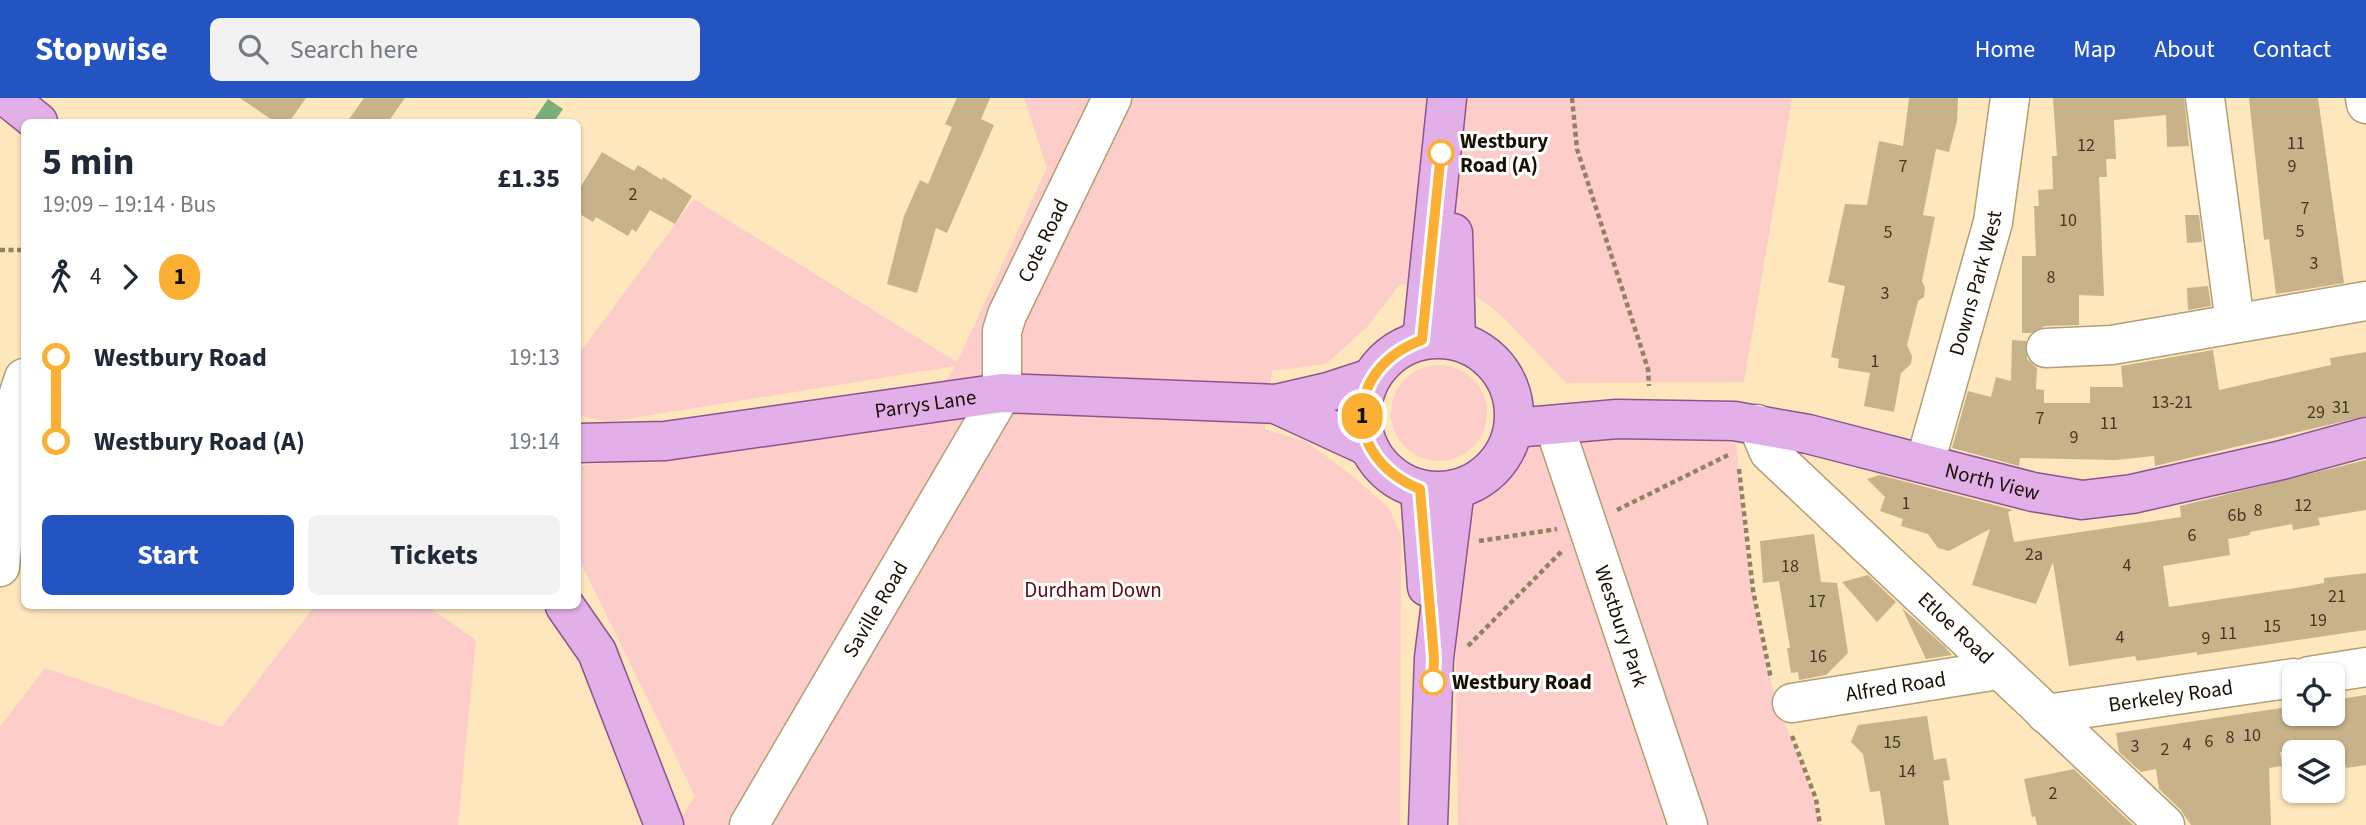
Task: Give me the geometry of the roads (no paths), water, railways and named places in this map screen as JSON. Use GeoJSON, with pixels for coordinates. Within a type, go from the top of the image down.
{"type":"FeatureCollection","features":[{"type":"Feature","properties":{"kind":"main road"},"geometry":{"type":"LineString","coordinates":[[8,98],[34,119]]}},
{"type":"Feature","properties":{"kind":"main road"},"geometry":{"type":"LineString","coordinates":[[1439,340],[1447,98]]}},
{"type":"Feature","properties":{"kind":"main road"},"geometry":{"type":"LineString","coordinates":[[1439,340],[1476,348],[1494,362],[1506,379],[1514,413],[1507,450],[1493,469],[1475,482],[1437,489],[1399,481],[1381,466],[1369,447],[1362,412],[1371,378],[1392,354],[1439,340]]}},
{"type":"Feature","properties":{"kind":"main road","name":"Parrys Lane"},"geometry":{"type":"LineString","coordinates":[[581,443],[665,441],[1002,393],[1276,404],[1328,392],[1371,378]]}},
{"type":"Feature","properties":{"kind":"main road","name":"Parrys Lane"},"geometry":{"type":"LineString","coordinates":[[1276,404],[1369,447]]}},
{"type":"Feature","properties":{"kind":"main road","name":"North View"},"geometry":{"type":"LineString","coordinates":[[1514,413],[1745,423],[1925,463],[2033,492],[2082,500],[2146,491],[2282,460],[2366,437]]}},
{"type":"Feature","properties":{"kind":"main road","name":"North View"},"geometry":{"type":"LineString","coordinates":[[1514,413],[1554,425],[1630,418]]}},
{"type":"Feature","properties":{"kind":"main road"},"geometry":{"type":"LineString","coordinates":[[1434,658],[1448,546],[1437,489]]}},
{"type":"Feature","properties":{"kind":"main road"},"geometry":{"type":"LineString","coordinates":[[1428,825],[1437,489]]}},
{"type":"Feature","properties":{"kind":"main road"},"geometry":{"type":"LineString","coordinates":[[567,609],[597,652],[664,825]]}},
{"type":"Feature","properties":{"kind":"street","name":"Cote Road"},"geometry":{"type":"LineString","coordinates":[[1002,393],[1002,331],[1007,315],[1112,98]]}},
{"type":"Feature","properties":{"kind":"street","name":"Downs Park West"},"geometry":{"type":"LineString","coordinates":[[1925,463],[1967,355],[1993,222],[2010,98]]}},
{"type":"Feature","properties":{"kind":"street"},"geometry":{"type":"LineString","coordinates":[[2204,98],[2235,323]]}},
{"type":"Feature","properties":{"kind":"street"},"geometry":{"type":"LineString","coordinates":[[2365,98],[2366,104]]}},
{"type":"Feature","properties":{"kind":"street"},"geometry":{"type":"LineString","coordinates":[[2046,348],[2112,345],[2366,301]]}},
{"type":"Feature","properties":{"kind":"street"},"geometry":{"type":"LineString","coordinates":[[0,567],[15,405],[21,387]]}},
{"type":"Feature","properties":{"kind":"street","name":"Saville Road"},"geometry":{"type":"LineString","coordinates":[[749,825],[1002,393]]}},
{"type":"Feature","properties":{"kind":"street","name":"Etloe Road"},"geometry":{"type":"LineString","coordinates":[[1745,423],[1769,452],[2046,714],[2153,821]]}},
{"type":"Feature","properties":{"kind":"street","name":"Westbury Park"},"geometry":{"type":"LineString","coordinates":[[1554,425],[1688,825]]}},
{"type":"Feature","properties":{"kind":"street"},"geometry":{"type":"LineString","coordinates":[[2345,670],[2366,667]]}},
{"type":"Feature","properties":{"kind":"street","name":"Alfred Road"},"geometry":{"type":"LineString","coordinates":[[1784,706],[1998,670]]}},
{"type":"Feature","properties":{"kind":"street","name":"Berkeley Road"},"geometry":{"type":"LineString","coordinates":[[2046,714],[2282,680]]}},
{"type":"Feature","properties":{"kind":"place","name":"Westbury Road (A)"},"geometry":{"type":"Point","coordinates":[1441,153]}},
{"type":"Feature","properties":{"kind":"place","name":"Westbury Road"},"geometry":{"type":"Point","coordinates":[1433,682]}},
{"type":"Feature","properties":{"kind":"park label","name":"Durdham Down"},"geometry":{"type":"Point","coordinates":[1093,590]}}]}
